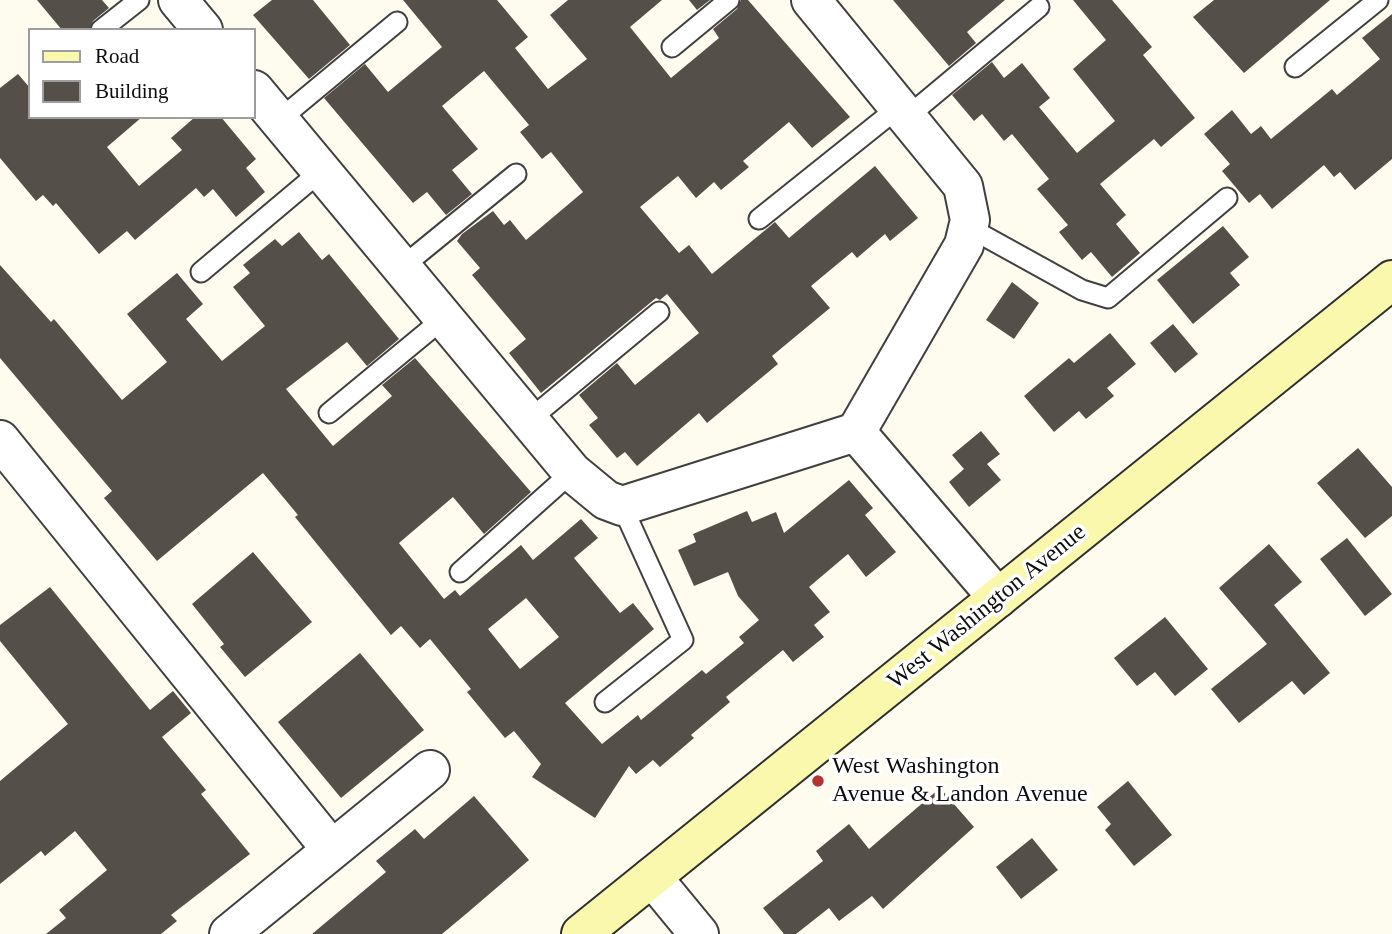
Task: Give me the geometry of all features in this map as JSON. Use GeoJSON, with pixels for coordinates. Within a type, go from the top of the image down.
{"type":"FeatureCollection","features":[{"type":"Feature","properties":{"kind":"main road","name":"West Washington Avenue"},"geometry":{"type":"LineString","coordinates":[[580,934],[1392,280]]}},
{"type":"Feature","properties":{"kind":"street"},"geometry":{"type":"LineString","coordinates":[[178,0],[201,28]]}},
{"type":"Feature","properties":{"kind":"street"},"geometry":{"type":"LineString","coordinates":[[256,92],[572,472],[606,500],[622,506],[856,432],[964,245],[970,220],[963,186],[811,0]]}},
{"type":"Feature","properties":{"kind":"street"},"geometry":{"type":"LineString","coordinates":[[856,432],[998,598]]}},
{"type":"Feature","properties":{"kind":"street"},"geometry":{"type":"LineString","coordinates":[[0,440],[332,850]]}},
{"type":"Feature","properties":{"kind":"street"},"geometry":{"type":"LineString","coordinates":[[229,934],[430,770]]}},
{"type":"Feature","properties":{"kind":"street"},"geometry":{"type":"LineString","coordinates":[[652,877],[699,934]]}},
{"type":"Feature","properties":{"kind":"lane"},"geometry":{"type":"LineString","coordinates":[[104,28],[139,0]]}},
{"type":"Feature","properties":{"kind":"lane"},"geometry":{"type":"LineString","coordinates":[[672,47],[729,0]]}},
{"type":"Feature","properties":{"kind":"lane"},"geometry":{"type":"LineString","coordinates":[[1295,67],[1378,0]]}},
{"type":"Feature","properties":{"kind":"lane"},"geometry":{"type":"LineString","coordinates":[[759,219],[1039,7]]}},
{"type":"Feature","properties":{"kind":"lane"},"geometry":{"type":"LineString","coordinates":[[279,120],[397,22]]}},
{"type":"Feature","properties":{"kind":"lane"},"geometry":{"type":"LineString","coordinates":[[201,272],[321,172]]}},
{"type":"Feature","properties":{"kind":"lane"},"geometry":{"type":"LineString","coordinates":[[402,267],[516,174]]}},
{"type":"Feature","properties":{"kind":"lane"},"geometry":{"type":"LineString","coordinates":[[968,227],[1082,289],[1108,299],[1227,198]]}},
{"type":"Feature","properties":{"kind":"lane"},"geometry":{"type":"LineString","coordinates":[[529,420],[659,312]]}},
{"type":"Feature","properties":{"kind":"lane"},"geometry":{"type":"LineString","coordinates":[[329,413],[444,318]]}},
{"type":"Feature","properties":{"kind":"lane"},"geometry":{"type":"LineString","coordinates":[[460,572],[572,472]]}},
{"type":"Feature","properties":{"kind":"lane"},"geometry":{"type":"LineString","coordinates":[[605,702],[683,640],[622,506]]}},
{"type":"Feature","properties":{"kind":"building"},"geometry":{"type":"Polygon","coordinates":[[[37,0],[102,0],[109,8],[93,21],[90,28],[60,28],[37,0]]]}},
{"type":"Feature","properties":{"kind":"building"},"geometry":{"type":"Polygon","coordinates":[[[272,0],[313,0],[350,45],[309,79],[253,15],[272,0]]]}},
{"type":"Feature","properties":{"kind":"building"},"geometry":{"type":"Polygon","coordinates":[[[403,0],[497,0],[528,37],[515,48],[548,89],[587,59],[550,15],[568,0],[662,0],[630,27],[671,78],[719,38],[713,29],[737,9],[741,0],[748,0],[850,117],[812,148],[789,122],[743,161],[749,167],[721,190],[714,182],[696,198],[678,176],[640,207],[679,253],[689,245],[712,274],[775,222],[789,238],[875,166],[918,218],[890,241],[885,234],[857,258],[852,252],[811,286],[830,308],[772,356],[778,364],[707,423],[699,413],[637,466],[625,452],[617,458],[589,425],[598,418],[579,395],[617,363],[635,385],[699,333],[667,294],[660,300],[656,298],[541,393],[509,353],[526,339],[472,275],[480,268],[457,241],[462,234],[493,211],[504,225],[510,220],[526,240],[583,192],[551,152],[542,159],[520,132],[529,125],[484,71],[442,106],[478,149],[452,170],[472,194],[446,215],[427,192],[413,203],[324,98],[365,64],[388,92],[442,47],[403,0]]]}},
{"type":"Feature","properties":{"kind":"building"},"geometry":{"type":"Polygon","coordinates":[[[689,0],[710,0],[697,10],[689,0]]]}},
{"type":"Feature","properties":{"kind":"building"},"geometry":{"type":"Polygon","coordinates":[[[893,0],[1005,0],[967,32],[976,43],[949,66],[893,0]]]}},
{"type":"Feature","properties":{"kind":"building"},"geometry":{"type":"Polygon","coordinates":[[[1073,0],[1112,0],[1152,47],[1143,55],[1195,118],[1161,147],[1154,139],[1100,184],[1126,215],[1116,224],[1140,253],[1112,277],[1091,252],[1082,260],[1059,232],[1068,225],[1037,189],[1049,179],[1012,134],[1004,141],[982,114],[974,121],[952,95],[992,62],[1004,78],[1022,63],[1050,98],[1039,107],[1077,153],[1115,121],[1073,69],[1106,40],[1073,0]]]}},
{"type":"Feature","properties":{"kind":"building"},"geometry":{"type":"Polygon","coordinates":[[[1214,0],[1330,0],[1244,73],[1193,17],[1214,0]]]}},
{"type":"Feature","properties":{"kind":"building"},"geometry":{"type":"Polygon","coordinates":[[[1392,14],[1392,159],[1355,190],[1340,172],[1334,177],[1324,165],[1272,209],[1260,194],[1249,203],[1222,171],[1230,164],[1204,134],[1232,110],[1251,134],[1261,126],[1271,139],[1332,89],[1337,95],[1380,59],[1362,38],[1392,14]]]}},
{"type":"Feature","properties":{"kind":"building"},"geometry":{"type":"Polygon","coordinates":[[[18,74],[28,86],[28,119],[140,119],[107,147],[139,186],[182,150],[171,138],[193,119],[223,119],[256,159],[246,168],[265,192],[236,217],[213,189],[204,197],[196,188],[135,240],[127,231],[99,254],[56,203],[53,206],[43,195],[36,201],[0,158],[0,88],[18,74]]]}},
{"type":"Feature","properties":{"kind":"building"},"geometry":{"type":"Polygon","coordinates":[[[1223,226],[1249,257],[1230,273],[1240,285],[1193,324],[1157,280],[1223,226]]]}},
{"type":"Feature","properties":{"kind":"building"},"geometry":{"type":"Polygon","coordinates":[[[299,232],[322,260],[329,254],[399,339],[367,366],[347,342],[286,389],[333,446],[392,396],[382,385],[415,358],[531,492],[484,534],[453,497],[399,543],[444,599],[455,590],[460,596],[521,545],[533,560],[581,519],[598,538],[574,558],[620,613],[633,603],[654,629],[565,703],[602,744],[638,715],[641,720],[702,670],[706,674],[744,643],[739,637],[759,620],[738,596],[728,572],[694,586],[678,550],[696,542],[693,534],[747,511],[752,522],[776,512],[784,533],[849,480],[873,508],[865,515],[896,552],[866,577],[848,554],[809,587],[830,612],[814,625],[824,637],[793,662],[783,650],[726,697],[730,702],[691,735],[694,738],[660,767],[653,760],[636,774],[629,766],[595,818],[532,777],[541,764],[514,731],[505,738],[467,692],[471,689],[430,639],[420,648],[401,626],[391,635],[295,517],[298,515],[263,473],[157,561],[104,498],[112,491],[0,358],[0,265],[51,322],[54,319],[122,400],[167,362],[127,314],[177,273],[203,304],[186,319],[222,361],[265,326],[233,287],[250,273],[243,265],[275,239],[282,246],[299,232]],[[526,598],[488,629],[520,669],[559,637],[526,598]]]}},
{"type":"Feature","properties":{"kind":"building"},"geometry":{"type":"Polygon","coordinates":[[[1012,282],[1039,303],[1014,339],[986,320],[1012,282]]]}},
{"type":"Feature","properties":{"kind":"building"},"geometry":{"type":"Polygon","coordinates":[[[1173,324],[1198,354],[1175,373],[1150,343],[1173,324]]]}},
{"type":"Feature","properties":{"kind":"building"},"geometry":{"type":"Polygon","coordinates":[[[1110,333],[1136,364],[1107,388],[1114,396],[1086,419],[1079,411],[1054,432],[1024,396],[1069,358],[1074,363],[1110,333]]]}},
{"type":"Feature","properties":{"kind":"building"},"geometry":{"type":"Polygon","coordinates":[[[981,431],[1000,454],[987,464],[1001,480],[969,507],[949,482],[964,469],[952,455],[981,431]]]}},
{"type":"Feature","properties":{"kind":"building"},"geometry":{"type":"Polygon","coordinates":[[[1358,448],[1392,487],[1392,516],[1365,538],[1317,483],[1358,448]]]}},
{"type":"Feature","properties":{"kind":"building"},"geometry":{"type":"Polygon","coordinates":[[[1347,538],[1392,594],[1365,616],[1320,559],[1347,538]]]}},
{"type":"Feature","properties":{"kind":"building"},"geometry":{"type":"Polygon","coordinates":[[[1269,544],[1302,582],[1274,605],[1330,673],[1304,695],[1292,681],[1239,723],[1211,689],[1267,644],[1219,588],[1269,544]]]}},
{"type":"Feature","properties":{"kind":"building"},"geometry":{"type":"Polygon","coordinates":[[[253,552],[312,622],[245,677],[220,647],[224,644],[192,604],[253,552]]]}},
{"type":"Feature","properties":{"kind":"building"},"geometry":{"type":"Polygon","coordinates":[[[50,587],[150,710],[173,691],[191,713],[162,737],[206,790],[201,794],[250,854],[171,915],[177,921],[161,934],[46,934],[66,918],[59,910],[107,870],[75,831],[45,856],[41,851],[0,884],[0,781],[68,724],[0,641],[0,625],[50,587]]]}},
{"type":"Feature","properties":{"kind":"building"},"geometry":{"type":"Polygon","coordinates":[[[1165,617],[1208,669],[1175,696],[1155,672],[1137,686],[1114,658],[1165,617]]]}},
{"type":"Feature","properties":{"kind":"building"},"geometry":{"type":"Polygon","coordinates":[[[360,653],[424,730],[341,798],[278,722],[360,653]]]}},
{"type":"Feature","properties":{"kind":"building"},"geometry":{"type":"Polygon","coordinates":[[[1128,781],[1172,835],[1134,866],[1105,830],[1111,824],[1097,807],[1128,781]]]}},
{"type":"Feature","properties":{"kind":"building"},"geometry":{"type":"Polygon","coordinates":[[[940,788],[974,827],[883,909],[872,896],[839,921],[829,908],[796,934],[784,934],[763,908],[823,861],[816,851],[849,824],[869,849],[940,788]]]}},
{"type":"Feature","properties":{"kind":"building"},"geometry":{"type":"Polygon","coordinates":[[[474,796],[529,860],[466,914],[442,934],[312,934],[386,872],[376,861],[415,829],[424,839],[474,796]]]}},
{"type":"Feature","properties":{"kind":"building"},"geometry":{"type":"Polygon","coordinates":[[[1032,838],[1058,870],[1021,899],[996,867],[1032,838]]]}},
{"type":"Feature","properties":{"kind":"place","name":"West Washington Avenue & Landon Avenue"},"geometry":{"type":"Point","coordinates":[818,781]}}]}
